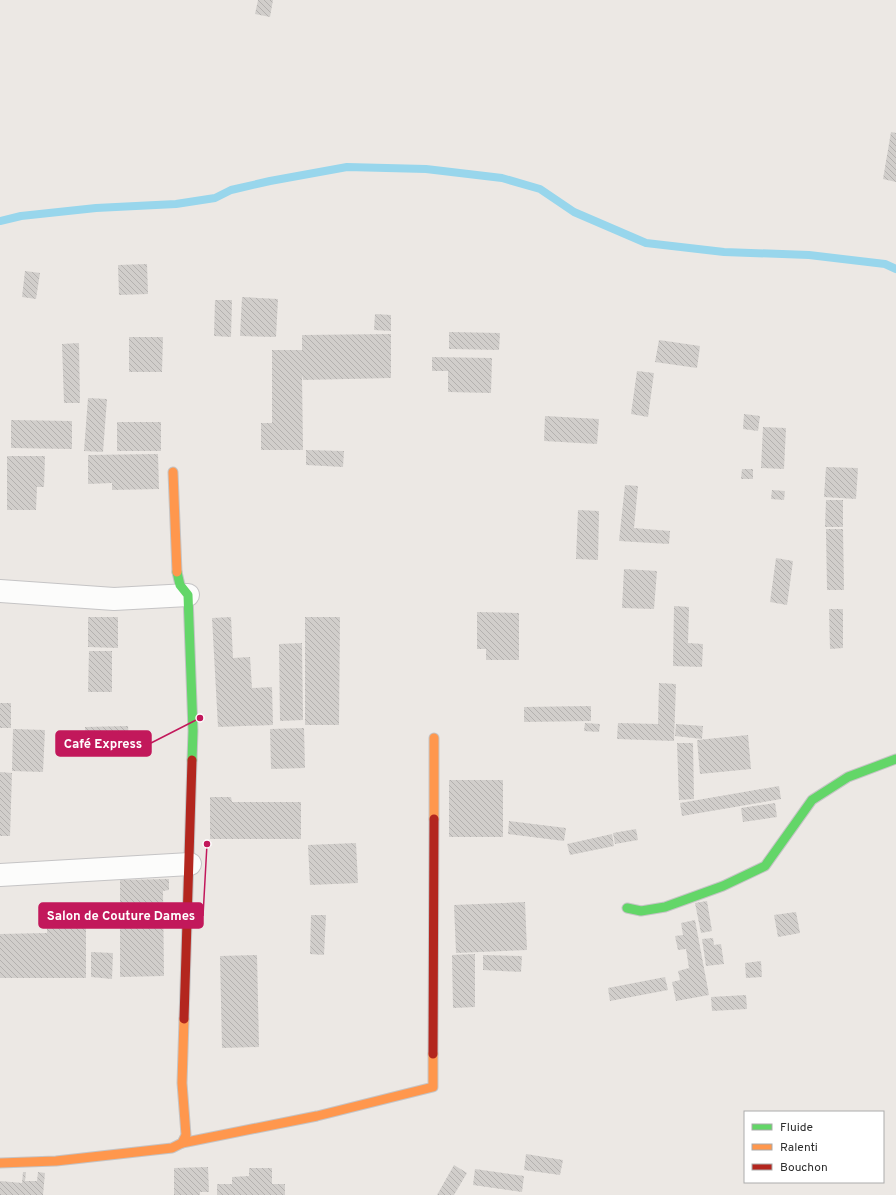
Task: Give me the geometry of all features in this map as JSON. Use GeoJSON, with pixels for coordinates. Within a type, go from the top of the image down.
{"type":"FeatureCollection","features":[{"type":"Feature","properties":{"kind":"street"},"geometry":{"type":"LineString","coordinates":[[172,472],[177,574],[180,585],[188,594],[193,731],[182,1083],[186,1135],[182,1144]]}},
{"type":"Feature","properties":{"kind":"street"},"geometry":{"type":"LineString","coordinates":[[0,591],[114,599],[188,594]]}},
{"type":"Feature","properties":{"kind":"street"},"geometry":{"type":"LineString","coordinates":[[0,1163],[56,1161],[172,1148],[182,1144],[317,1116],[433,1087],[434,738]]}},
{"type":"Feature","properties":{"kind":"street"},"geometry":{"type":"LineString","coordinates":[[627,908],[641,911],[665,908],[723,886],[766,866],[812,800],[848,776],[896,759]]}},
{"type":"Feature","properties":{"kind":"street"},"geometry":{"type":"LineString","coordinates":[[0,876],[190,864]]}},
{"type":"Feature","properties":{"kind":"building"},"geometry":{"type":"Polygon","coordinates":[[[258,0],[273,0],[270,17],[255,14],[258,0]]]}},
{"type":"Feature","properties":{"kind":"building"},"geometry":{"type":"Polygon","coordinates":[[[891,132],[896,133],[896,182],[883,179],[891,132]]]}},
{"type":"Feature","properties":{"kind":"building"},"geometry":{"type":"Polygon","coordinates":[[[147,264],[148,294],[119,295],[118,265],[147,264]]]}},
{"type":"Feature","properties":{"kind":"building"},"geometry":{"type":"Polygon","coordinates":[[[25,271],[40,273],[36,299],[22,297],[25,271]]]}},
{"type":"Feature","properties":{"kind":"building"},"geometry":{"type":"Polygon","coordinates":[[[242,297],[278,299],[276,337],[240,336],[242,297]]]}},
{"type":"Feature","properties":{"kind":"building"},"geometry":{"type":"Polygon","coordinates":[[[215,300],[232,300],[231,337],[214,336],[215,300]]]}},
{"type":"Feature","properties":{"kind":"building"},"geometry":{"type":"Polygon","coordinates":[[[375,314],[391,315],[391,331],[374,330],[375,314]]]}},
{"type":"Feature","properties":{"kind":"building"},"geometry":{"type":"Polygon","coordinates":[[[449,332],[500,333],[499,350],[449,349],[449,332]]]}},
{"type":"Feature","properties":{"kind":"building"},"geometry":{"type":"Polygon","coordinates":[[[391,334],[391,378],[303,380],[302,375],[303,450],[261,450],[261,423],[272,423],[272,350],[302,350],[302,335],[391,334]]]}},
{"type":"Feature","properties":{"kind":"building"},"geometry":{"type":"Polygon","coordinates":[[[129,337],[163,337],[162,372],[129,372],[129,337]]]}},
{"type":"Feature","properties":{"kind":"building"},"geometry":{"type":"Polygon","coordinates":[[[659,340],[700,346],[697,368],[655,362],[659,340]]]}},
{"type":"Feature","properties":{"kind":"building"},"geometry":{"type":"Polygon","coordinates":[[[79,343],[80,403],[64,403],[62,344],[79,343]]]}},
{"type":"Feature","properties":{"kind":"building"},"geometry":{"type":"Polygon","coordinates":[[[432,357],[492,358],[491,393],[448,392],[448,371],[432,371],[432,357]]]}},
{"type":"Feature","properties":{"kind":"building"},"geometry":{"type":"Polygon","coordinates":[[[637,371],[654,373],[648,417],[631,414],[637,371]]]}},
{"type":"Feature","properties":{"kind":"building"},"geometry":{"type":"Polygon","coordinates":[[[88,398],[107,399],[103,452],[84,451],[88,398]]]}},
{"type":"Feature","properties":{"kind":"building"},"geometry":{"type":"Polygon","coordinates":[[[744,414],[760,416],[758,431],[743,429],[744,414]]]}},
{"type":"Feature","properties":{"kind":"building"},"geometry":{"type":"Polygon","coordinates":[[[545,416],[599,419],[597,444],[544,441],[545,416]]]}},
{"type":"Feature","properties":{"kind":"building"},"geometry":{"type":"Polygon","coordinates":[[[11,420],[72,421],[72,449],[11,448],[11,420]]]}},
{"type":"Feature","properties":{"kind":"building"},"geometry":{"type":"Polygon","coordinates":[[[117,422],[161,422],[161,451],[117,451],[117,422]]]}},
{"type":"Feature","properties":{"kind":"building"},"geometry":{"type":"Polygon","coordinates":[[[763,427],[786,428],[784,469],[761,468],[763,427]]]}},
{"type":"Feature","properties":{"kind":"building"},"geometry":{"type":"Polygon","coordinates":[[[306,450],[344,451],[343,467],[306,465],[306,450]]]}},
{"type":"Feature","properties":{"kind":"building"},"geometry":{"type":"Polygon","coordinates":[[[158,454],[159,489],[112,490],[112,483],[88,484],[88,455],[158,454]]]}},
{"type":"Feature","properties":{"kind":"building"},"geometry":{"type":"Polygon","coordinates":[[[7,456],[45,456],[44,487],[37,487],[36,510],[7,510],[7,456]]]}},
{"type":"Feature","properties":{"kind":"building"},"geometry":{"type":"Polygon","coordinates":[[[826,467],[858,468],[856,499],[824,497],[826,467]]]}},
{"type":"Feature","properties":{"kind":"building"},"geometry":{"type":"Polygon","coordinates":[[[742,469],[753,469],[753,479],[741,479],[742,469]]]}},
{"type":"Feature","properties":{"kind":"building"},"geometry":{"type":"Polygon","coordinates":[[[625,485],[638,486],[634,528],[670,531],[669,544],[619,541],[625,485]]]}},
{"type":"Feature","properties":{"kind":"building"},"geometry":{"type":"Polygon","coordinates":[[[772,490],[785,491],[784,500],[771,499],[772,490]]]}},
{"type":"Feature","properties":{"kind":"building"},"geometry":{"type":"Polygon","coordinates":[[[826,500],[843,500],[843,527],[825,527],[826,500]]]}},
{"type":"Feature","properties":{"kind":"building"},"geometry":{"type":"Polygon","coordinates":[[[578,510],[599,511],[598,560],[576,559],[578,510]]]}},
{"type":"Feature","properties":{"kind":"building"},"geometry":{"type":"Polygon","coordinates":[[[826,529],[843,529],[844,590],[827,590],[826,529]]]}},
{"type":"Feature","properties":{"kind":"building"},"geometry":{"type":"Polygon","coordinates":[[[776,558],[793,561],[787,605],[770,602],[776,558]]]}},
{"type":"Feature","properties":{"kind":"building"},"geometry":{"type":"Polygon","coordinates":[[[624,569],[657,571],[654,609],[622,608],[624,569]]]}},
{"type":"Feature","properties":{"kind":"building"},"geometry":{"type":"Polygon","coordinates":[[[674,606],[689,607],[688,643],[703,644],[702,667],[673,666],[674,606]]]}},
{"type":"Feature","properties":{"kind":"building"},"geometry":{"type":"Polygon","coordinates":[[[829,609],[843,609],[843,648],[830,649],[829,609]]]}},
{"type":"Feature","properties":{"kind":"building"},"geometry":{"type":"Polygon","coordinates":[[[477,612],[519,613],[519,660],[486,660],[486,649],[477,649],[477,612]]]}},
{"type":"Feature","properties":{"kind":"building"},"geometry":{"type":"Polygon","coordinates":[[[88,617],[118,617],[118,648],[88,647],[88,617]]]}},
{"type":"Feature","properties":{"kind":"building"},"geometry":{"type":"Polygon","coordinates":[[[231,617],[233,658],[250,657],[252,688],[272,687],[273,725],[218,727],[212,618],[231,617]]]}},
{"type":"Feature","properties":{"kind":"building"},"geometry":{"type":"Polygon","coordinates":[[[305,617],[340,617],[339,725],[305,725],[305,617]]]}},
{"type":"Feature","properties":{"kind":"building"},"geometry":{"type":"Polygon","coordinates":[[[302,643],[303,720],[280,721],[279,644],[302,643]]]}},
{"type":"Feature","properties":{"kind":"building"},"geometry":{"type":"Polygon","coordinates":[[[89,651],[112,651],[112,692],[88,692],[89,651]]]}},
{"type":"Feature","properties":{"kind":"building"},"geometry":{"type":"Polygon","coordinates":[[[659,683],[676,684],[674,741],[617,739],[618,723],[658,724],[659,683]]]}},
{"type":"Feature","properties":{"kind":"building"},"geometry":{"type":"Polygon","coordinates":[[[0,703],[11,703],[11,728],[0,728],[0,703]]]}},
{"type":"Feature","properties":{"kind":"building"},"geometry":{"type":"Polygon","coordinates":[[[591,706],[591,721],[524,722],[524,707],[591,706]]]}},
{"type":"Feature","properties":{"kind":"building"},"geometry":{"type":"Polygon","coordinates":[[[585,723],[600,724],[599,732],[584,731],[585,723]]]}},
{"type":"Feature","properties":{"kind":"building"},"geometry":{"type":"Polygon","coordinates":[[[676,724],[703,726],[702,739],[675,736],[676,724]]]}},
{"type":"Feature","properties":{"kind":"building"},"geometry":{"type":"Polygon","coordinates":[[[128,726],[129,744],[86,746],[85,727],[128,726]]]}},
{"type":"Feature","properties":{"kind":"building"},"geometry":{"type":"Polygon","coordinates":[[[304,728],[305,768],[271,769],[270,729],[304,728]]]}},
{"type":"Feature","properties":{"kind":"building"},"geometry":{"type":"Polygon","coordinates":[[[13,729],[45,730],[43,772],[12,771],[13,729]]]}},
{"type":"Feature","properties":{"kind":"building"},"geometry":{"type":"Polygon","coordinates":[[[748,735],[751,769],[700,774],[697,740],[748,735]]]}},
{"type":"Feature","properties":{"kind":"building"},"geometry":{"type":"Polygon","coordinates":[[[677,743],[693,743],[694,799],[679,800],[677,743]]]}},
{"type":"Feature","properties":{"kind":"building"},"geometry":{"type":"Polygon","coordinates":[[[0,772],[12,773],[10,836],[0,836],[0,772]]]}},
{"type":"Feature","properties":{"kind":"building"},"geometry":{"type":"Polygon","coordinates":[[[449,780],[503,780],[503,837],[449,837],[449,780]]]}},
{"type":"Feature","properties":{"kind":"building"},"geometry":{"type":"Polygon","coordinates":[[[779,786],[781,799],[682,816],[680,803],[779,786]]]}},
{"type":"Feature","properties":{"kind":"building"},"geometry":{"type":"Polygon","coordinates":[[[210,797],[231,797],[232,802],[301,802],[301,839],[210,839],[210,797]]]}},
{"type":"Feature","properties":{"kind":"building"},"geometry":{"type":"Polygon","coordinates":[[[775,803],[777,817],[743,822],[741,808],[775,803]]]}},
{"type":"Feature","properties":{"kind":"building"},"geometry":{"type":"Polygon","coordinates":[[[509,821],[566,828],[564,841],[508,834],[509,821]]]}},
{"type":"Feature","properties":{"kind":"building"},"geometry":{"type":"Polygon","coordinates":[[[636,829],[638,840],[615,844],[613,833],[636,829]]]}},
{"type":"Feature","properties":{"kind":"building"},"geometry":{"type":"Polygon","coordinates":[[[612,834],[614,846],[570,855],[567,844],[612,834]]]}},
{"type":"Feature","properties":{"kind":"building"},"geometry":{"type":"Polygon","coordinates":[[[356,843],[358,883],[310,885],[308,845],[356,843]]]}},
{"type":"Feature","properties":{"kind":"building"},"geometry":{"type":"Polygon","coordinates":[[[169,879],[169,890],[163,891],[164,976],[120,977],[120,880],[169,879]]]}},
{"type":"Feature","properties":{"kind":"building"},"geometry":{"type":"Polygon","coordinates":[[[707,901],[712,931],[701,933],[695,903],[707,901]]]}},
{"type":"Feature","properties":{"kind":"building"},"geometry":{"type":"Polygon","coordinates":[[[525,902],[527,950],[456,953],[454,905],[525,902]]]}},
{"type":"Feature","properties":{"kind":"building"},"geometry":{"type":"Polygon","coordinates":[[[796,912],[800,933],[778,937],[774,915],[796,912]]]}},
{"type":"Feature","properties":{"kind":"building"},"geometry":{"type":"Polygon","coordinates":[[[311,915],[326,915],[324,955],[310,954],[311,915]]]}},
{"type":"Feature","properties":{"kind":"building"},"geometry":{"type":"Polygon","coordinates":[[[695,920],[709,995],[676,1001],[672,982],[680,980],[678,971],[689,968],[686,949],[678,950],[675,936],[683,935],[681,923],[695,920]]]}},
{"type":"Feature","properties":{"kind":"building"},"geometry":{"type":"Polygon","coordinates":[[[86,926],[86,978],[0,978],[0,934],[47,933],[47,927],[86,926]]]}},
{"type":"Feature","properties":{"kind":"building"},"geometry":{"type":"Polygon","coordinates":[[[713,938],[714,945],[721,944],[724,964],[706,966],[702,939],[713,938]]]}},
{"type":"Feature","properties":{"kind":"building"},"geometry":{"type":"Polygon","coordinates":[[[91,952],[113,953],[112,979],[91,977],[91,952]]]}},
{"type":"Feature","properties":{"kind":"building"},"geometry":{"type":"Polygon","coordinates":[[[475,954],[475,1007],[453,1008],[452,955],[475,954]]]}},
{"type":"Feature","properties":{"kind":"building"},"geometry":{"type":"Polygon","coordinates":[[[257,955],[259,1047],[222,1048],[220,956],[257,955]]]}},
{"type":"Feature","properties":{"kind":"building"},"geometry":{"type":"Polygon","coordinates":[[[483,955],[522,956],[521,972],[483,970],[483,955]]]}},
{"type":"Feature","properties":{"kind":"building"},"geometry":{"type":"Polygon","coordinates":[[[761,961],[762,977],[746,978],[745,963],[761,961]]]}},
{"type":"Feature","properties":{"kind":"building"},"geometry":{"type":"Polygon","coordinates":[[[665,977],[668,990],[610,1001],[608,988],[665,977]]]}},
{"type":"Feature","properties":{"kind":"building"},"geometry":{"type":"Polygon","coordinates":[[[746,995],[747,1009],[712,1011],[711,997],[746,995]]]}},
{"type":"Feature","properties":{"kind":"building"},"geometry":{"type":"Polygon","coordinates":[[[526,1154],[563,1160],[560,1175],[524,1170],[526,1154]]]}},
{"type":"Feature","properties":{"kind":"building"},"geometry":{"type":"Polygon","coordinates":[[[454,1165],[467,1173],[454,1195],[437,1195],[454,1165]]]}},
{"type":"Feature","properties":{"kind":"building"},"geometry":{"type":"Polygon","coordinates":[[[208,1167],[209,1192],[200,1192],[200,1195],[174,1195],[174,1168],[208,1167]]]}},
{"type":"Feature","properties":{"kind":"building"},"geometry":{"type":"Polygon","coordinates":[[[249,1168],[272,1168],[272,1184],[285,1184],[285,1195],[217,1195],[217,1184],[232,1184],[232,1177],[249,1176],[249,1168]]]}},
{"type":"Feature","properties":{"kind":"building"},"geometry":{"type":"Polygon","coordinates":[[[475,1169],[524,1176],[522,1192],[473,1185],[475,1169]]]}},
{"type":"Feature","properties":{"kind":"building"},"geometry":{"type":"Polygon","coordinates":[[[23,1172],[26,1172],[25,1181],[37,1181],[38,1172],[45,1173],[43,1195],[0,1195],[0,1181],[22,1183],[23,1172]]]}},
{"type":"Feature","properties":{"kind":"waterway"},"geometry":{"type":"LineString","coordinates":[[0,221],[21,216],[96,208],[176,204],[215,198],[231,190],[270,181],[347,167],[426,169],[502,178],[540,189],[574,212],[646,243],[724,252],[809,255],[885,264],[896,269]]}},
{"type":"Feature","properties":{"kind":"traffic: fast"},"geometry":{"type":"LineString","coordinates":[[177,572],[180,585],[188,595],[193,731],[192,760]]}},
{"type":"Feature","properties":{"kind":"traffic: fast"},"geometry":{"type":"LineString","coordinates":[[627,908],[641,911],[665,907],[723,886],[765,866],[812,800],[848,777],[896,759]]}},
{"type":"Feature","properties":{"kind":"traffic: slow"},"geometry":{"type":"LineString","coordinates":[[173,472],[177,572]]}},
{"type":"Feature","properties":{"kind":"traffic: slow"},"geometry":{"type":"LineString","coordinates":[[434,738],[434,819]]}},
{"type":"Feature","properties":{"kind":"traffic: slow"},"geometry":{"type":"LineString","coordinates":[[0,1163],[56,1161],[172,1148],[182,1143],[186,1135],[182,1083],[184,1019]]}},
{"type":"Feature","properties":{"kind":"traffic: slow"},"geometry":{"type":"LineString","coordinates":[[182,1143],[317,1116],[433,1087],[433,1054]]}},
{"type":"Feature","properties":{"kind":"traffic: jam"},"geometry":{"type":"LineString","coordinates":[[184,1019],[192,760]]}},
{"type":"Feature","properties":{"kind":"traffic: jam"},"geometry":{"type":"LineString","coordinates":[[433,1054],[434,819]]}},
{"type":"Feature","properties":{"kind":"place","name":"Café Express"},"geometry":{"type":"Point","coordinates":[200,718]}},
{"type":"Feature","properties":{"kind":"place","name":"Salon de Couture Dames"},"geometry":{"type":"Point","coordinates":[207,844]}}]}
